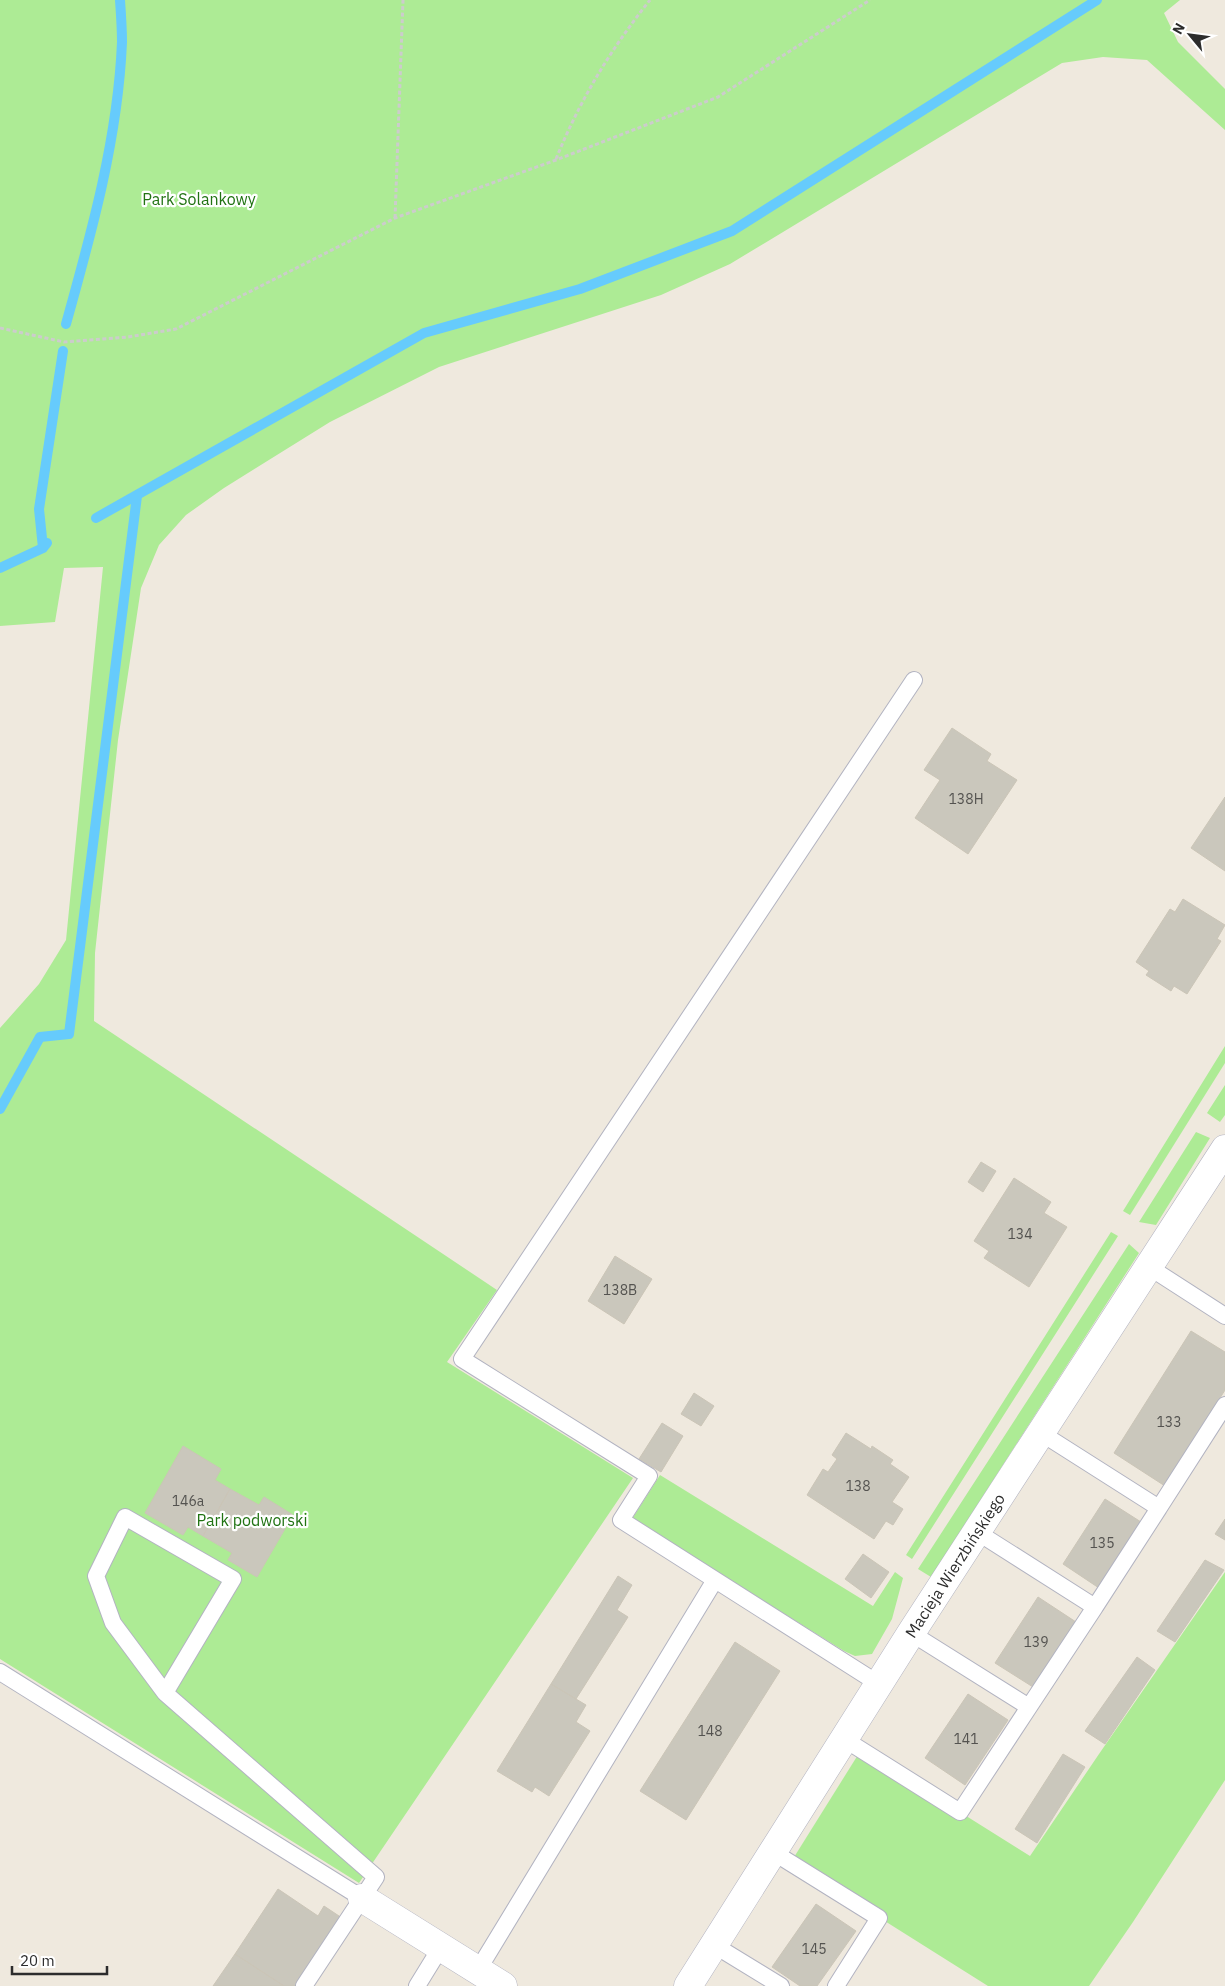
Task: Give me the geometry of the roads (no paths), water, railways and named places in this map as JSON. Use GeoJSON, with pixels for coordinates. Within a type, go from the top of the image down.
{"type":"FeatureCollection","features":[{"type":"Feature","properties":{"kind":"street","name":"Macieja Wierzbińskiego"},"geometry":{"type":"LineString","coordinates":[[688,1986],[878,1684],[1225,1149]]}},
{"type":"Feature","properties":{"kind":"street"},"geometry":{"type":"LineString","coordinates":[[362,1898],[503,1986]]}},
{"type":"Feature","properties":{"kind":"lane"},"geometry":{"type":"LineString","coordinates":[[878,1684],[621,1520],[649,1476],[462,1359],[914,680]]}},
{"type":"Feature","properties":{"kind":"lane"},"geometry":{"type":"LineString","coordinates":[[1149,1267],[1225,1316]]}},
{"type":"Feature","properties":{"kind":"lane"},"geometry":{"type":"LineString","coordinates":[[844,1739],[960,1812],[1225,1405]]}},
{"type":"Feature","properties":{"kind":"lane"},"geometry":{"type":"LineString","coordinates":[[1041,1433],[1159,1508]]}},
{"type":"Feature","properties":{"kind":"lane"},"geometry":{"type":"LineString","coordinates":[[165,1693],[233,1580],[125,1517],[96,1576],[113,1624],[165,1693],[376,1878],[304,1986]]}},
{"type":"Feature","properties":{"kind":"lane"},"geometry":{"type":"LineString","coordinates":[[977,1532],[1095,1607]]}},
{"type":"Feature","properties":{"kind":"lane"},"geometry":{"type":"LineString","coordinates":[[478,1970],[715,1580]]}},
{"type":"Feature","properties":{"kind":"lane"},"geometry":{"type":"LineString","coordinates":[[911,1633],[1029,1707]]}},
{"type":"Feature","properties":{"kind":"lane"},"geometry":{"type":"LineString","coordinates":[[0,1672],[362,1898]]}},
{"type":"Feature","properties":{"kind":"lane"},"geometry":{"type":"LineString","coordinates":[[773,1852],[880,1918],[836,1986]]}},
{"type":"Feature","properties":{"kind":"lane"},"geometry":{"type":"LineString","coordinates":[[714,1945],[781,1986]]}},
{"type":"Feature","properties":{"kind":"lane"},"geometry":{"type":"LineString","coordinates":[[417,1986],[441,1947]]}},
{"type":"Feature","properties":{"kind":"waterway"},"geometry":{"type":"LineString","coordinates":[[66,324],[94,219],[109,149],[120,78],[122,42],[120,0]]}},
{"type":"Feature","properties":{"kind":"waterway"},"geometry":{"type":"LineString","coordinates":[[96,518],[424,333],[580,289],[732,231],[1097,0]]}},
{"type":"Feature","properties":{"kind":"waterway"},"geometry":{"type":"LineString","coordinates":[[43,548],[39,509],[63,351]]}},
{"type":"Feature","properties":{"kind":"waterway"},"geometry":{"type":"LineString","coordinates":[[0,1109],[40,1037],[69,1034],[137,496]]}},
{"type":"Feature","properties":{"kind":"waterway"},"geometry":{"type":"LineString","coordinates":[[0,568],[43,548],[47,543]]}},
{"type":"Feature","properties":{"kind":"park label","name":"Park Solankowy"},"geometry":{"type":"Point","coordinates":[199,199]}},
{"type":"Feature","properties":{"kind":"park label","name":"Park podworski"},"geometry":{"type":"Point","coordinates":[252,1520]}}]}
